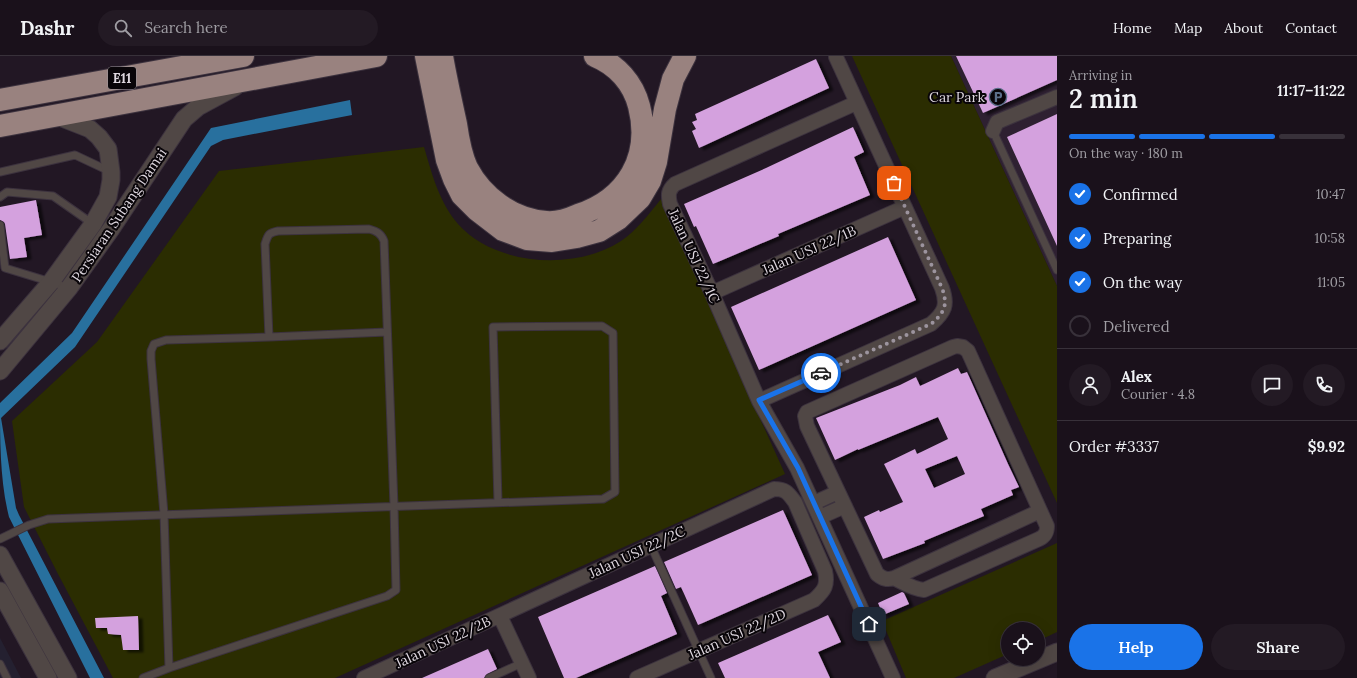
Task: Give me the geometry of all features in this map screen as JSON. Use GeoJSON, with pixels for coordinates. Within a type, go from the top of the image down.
{"type":"FeatureCollection","features":[{"type":"Feature","properties":{"kind":"highway","name":"E11"},"geometry":{"type":"LineString","coordinates":[[0,100],[243,56]]}},
{"type":"Feature","properties":{"kind":"highway","name":"E11"},"geometry":{"type":"LineString","coordinates":[[0,126],[376,56]]}},
{"type":"Feature","properties":{"kind":"highway"},"geometry":{"type":"LineString","coordinates":[[426,56],[447,160],[462,195],[483,204],[507,210],[527,218],[547,222],[569,219],[590,211],[610,200],[627,182],[638,162],[642,141],[642,120],[637,99],[626,78],[608,61],[595,56]]}},
{"type":"Feature","properties":{"kind":"highway"},"geometry":{"type":"LineString","coordinates":[[442,56],[459,141],[466,166],[477,184],[483,204],[503,230],[527,239],[552,241],[577,237],[598,231],[618,219],[640,198],[650,181],[656,162],[665,109],[673,79],[685,56]]}},
{"type":"Feature","properties":{"kind":"street"},"geometry":{"type":"LineString","coordinates":[[759,400],[931,324],[939,318],[946,304],[945,296],[836,57]]}},
{"type":"Feature","properties":{"kind":"street","name":"Persiaran Subang Damai"},"geometry":{"type":"LineString","coordinates":[[0,341],[51,282],[102,227],[184,119],[198,107],[228,90],[253,79]]}},
{"type":"Feature","properties":{"kind":"street"},"geometry":{"type":"LineString","coordinates":[[993,131],[997,122],[1057,96]]}},
{"type":"Feature","properties":{"kind":"street","name":"Jalan USJ 22/1C"},"geometry":{"type":"LineString","coordinates":[[856,103],[675,184],[670,188],[668,193],[670,204],[712,293],[759,400],[788,450],[814,503],[893,678]]}},
{"type":"Feature","properties":{"kind":"street","name":"Persiaran Subang Damai"},"geometry":{"type":"LineString","coordinates":[[0,371],[69,288],[102,227],[112,172],[108,149],[99,137],[90,129],[57,116]]}},
{"type":"Feature","properties":{"kind":"street","name":"Jalan USJ 22/1B"},"geometry":{"type":"LineString","coordinates":[[712,293],[905,207]]}},
{"type":"Feature","properties":{"kind":"street"},"geometry":{"type":"LineString","coordinates":[[894,578],[914,588],[924,590],[1039,539],[1047,532],[1047,526],[968,351],[962,347],[953,347],[808,412],[806,416],[807,426],[877,574],[884,579],[888,580],[894,578],[1040,511]]}},
{"type":"Feature","properties":{"kind":"street","name":"Jalan USJ 22/2C"},"geometry":{"type":"LineString","coordinates":[[500,616],[774,489],[783,489],[795,502],[825,570],[827,579]]}},
{"type":"Feature","properties":{"kind":"street"},"geometry":{"type":"LineString","coordinates":[[814,503],[838,492]]}},
{"type":"Feature","properties":{"kind":"street"},"geometry":{"type":"LineString","coordinates":[[820,517],[845,506]]}},
{"type":"Feature","properties":{"kind":"street"},"geometry":{"type":"LineString","coordinates":[[0,555],[68,678]]}},
{"type":"Feature","properties":{"kind":"street","name":"Jalan USJ 22/2D"},"geometry":{"type":"LineString","coordinates":[[637,678],[814,600],[826,586],[827,579]]}},
{"type":"Feature","properties":{"kind":"street"},"geometry":{"type":"LineString","coordinates":[[0,591],[48,678]]}},
{"type":"Feature","properties":{"kind":"street"},"geometry":{"type":"LineString","coordinates":[[500,616],[529,678]]}},
{"type":"Feature","properties":{"kind":"street","name":"Jalan USJ 22/2B"},"geometry":{"type":"LineString","coordinates":[[364,678],[380,675],[500,616]]}},
{"type":"Feature","properties":{"kind":"street"},"geometry":{"type":"LineString","coordinates":[[995,678],[1057,652]]}},
{"type":"Feature","properties":{"kind":"lane"},"geometry":{"type":"LineString","coordinates":[[993,131],[1057,270]]}},
{"type":"Feature","properties":{"kind":"lane"},"geometry":{"type":"LineString","coordinates":[[0,172],[75,155],[112,172]]}},
{"type":"Feature","properties":{"kind":"lane"},"geometry":{"type":"LineString","coordinates":[[0,197],[7,192],[53,196],[102,227]]}},
{"type":"Feature","properties":{"kind":"lane"},"geometry":{"type":"LineString","coordinates":[[0,225],[5,268],[69,288]]}},
{"type":"Feature","properties":{"kind":"lane"},"geometry":{"type":"LineString","coordinates":[[143,678],[393,594],[396,590],[384,240],[382,237],[377,232],[369,229],[272,232],[268,236],[265,244],[269,337]]}},
{"type":"Feature","properties":{"kind":"lane"},"geometry":{"type":"LineString","coordinates":[[0,539],[29,524],[48,519],[603,499],[615,492],[613,333],[602,326],[493,327],[498,502]]}},
{"type":"Feature","properties":{"kind":"lane"},"geometry":{"type":"LineString","coordinates":[[169,668],[164,514],[151,359],[151,351],[154,344],[166,340],[387,332]]}},
{"type":"Feature","properties":{"kind":"lane"},"geometry":{"type":"LineString","coordinates":[[651,546],[711,678]]}},
{"type":"Feature","properties":{"kind":"lane"},"geometry":{"type":"LineString","coordinates":[[488,678],[522,663]]}},
{"type":"Feature","properties":{"kind":"lane"},"geometry":{"type":"LineString","coordinates":[[0,664],[7,678]]}},
{"type":"Feature","properties":{"kind":"shaded area"},"geometry":{"type":"Polygon","coordinates":[[[852,56],[951,56],[1057,286],[1057,503],[852,56]]]}},
{"type":"Feature","properties":{"kind":"shaded area"},"geometry":{"type":"Polygon","coordinates":[[[951,56],[1057,56],[1057,286],[951,56]]]}},
{"type":"Feature","properties":{"kind":"shaded area"},"geometry":{"type":"Polygon","coordinates":[[[424,147],[441,197],[458,224],[474,238],[493,249],[514,256],[536,260],[559,260],[582,257],[603,251],[621,241],[632,232],[661,199],[785,474],[335,678],[113,678],[24,507],[12,421],[97,342],[219,171],[424,147]]]}},
{"type":"Feature","properties":{"kind":"shaded area"},"geometry":{"type":"Polygon","coordinates":[[[1057,543],[1057,632],[1045,638],[1045,622],[1001,622],[1001,657],[954,678],[906,678],[882,621],[1057,543]]]}},
{"type":"Feature","properties":{"kind":"shaded area"},"geometry":{"type":"Polygon","coordinates":[[[0,638],[21,678],[0,678],[0,638]]]}},
{"type":"Feature","properties":{"kind":"water"},"geometry":{"type":"Polygon","coordinates":[[[350,100],[352,115],[223,140],[211,146],[75,347],[1,418],[16,508],[104,678],[90,678],[9,517],[2,475],[0,447],[0,403],[72,333],[211,128],[350,100]]]}},
{"type":"Feature","properties":{"kind":"building","name":"Car Park"},"geometry":{"type":"Polygon","coordinates":[[[956,56],[1057,56],[1057,80],[983,113],[956,56]]]}},
{"type":"Feature","properties":{"kind":"building"},"geometry":{"type":"Polygon","coordinates":[[[816,59],[829,88],[699,148],[692,131],[696,129],[692,122],[697,120],[695,114],[816,59]]]}},
{"type":"Feature","properties":{"kind":"building"},"geometry":{"type":"Polygon","coordinates":[[[1057,114],[1057,246],[1007,137],[1057,114]]]}},
{"type":"Feature","properties":{"kind":"building"},"geometry":{"type":"Polygon","coordinates":[[[853,127],[864,152],[854,157],[870,195],[778,234],[779,236],[713,264],[696,226],[694,227],[684,204],[766,168],[853,127]]]}},
{"type":"Feature","properties":{"kind":"building"},"geometry":{"type":"Polygon","coordinates":[[[36,200],[42,235],[24,238],[27,257],[10,259],[5,224],[0,220],[0,207],[36,200]]]}},
{"type":"Feature","properties":{"kind":"building"},"geometry":{"type":"Polygon","coordinates":[[[888,237],[916,300],[759,370],[731,307],[888,237]]]}},
{"type":"Feature","properties":{"kind":"building"},"geometry":{"type":"Polygon","coordinates":[[[958,368],[961,374],[967,372],[1019,487],[1011,490],[1013,495],[981,509],[984,516],[924,541],[925,543],[883,559],[864,517],[903,502],[884,464],[915,449],[917,454],[948,439],[938,417],[858,449],[835,460],[816,418],[900,385],[916,377],[920,386],[958,368]],[[957,456],[925,469],[934,488],[965,474],[957,456]]]}},
{"type":"Feature","properties":{"kind":"building"},"geometry":{"type":"Polygon","coordinates":[[[783,510],[812,575],[698,625],[681,587],[676,589],[664,562],[783,510]]]}},
{"type":"Feature","properties":{"kind":"building"},"geometry":{"type":"Polygon","coordinates":[[[655,566],[667,593],[661,596],[677,634],[576,678],[564,678],[538,617],[655,566]]]}},
{"type":"Feature","properties":{"kind":"building"},"geometry":{"type":"Polygon","coordinates":[[[902,592],[904,593],[909,604],[883,615],[878,603],[902,592]]]}},
{"type":"Feature","properties":{"kind":"building"},"geometry":{"type":"Polygon","coordinates":[[[828,615],[841,642],[818,652],[830,678],[725,678],[718,663],[828,615]]]}},
{"type":"Feature","properties":{"kind":"building"},"geometry":{"type":"Polygon","coordinates":[[[138,616],[139,650],[123,650],[121,635],[108,634],[107,628],[96,628],[95,618],[138,616]]]}},
{"type":"Feature","properties":{"kind":"building"},"geometry":{"type":"Polygon","coordinates":[[[488,649],[497,669],[487,674],[484,678],[422,678],[488,649]]]}},
{"type":"Feature","properties":{"kind":"way so far"},"geometry":{"type":"LineString","coordinates":[[821,373],[931,324],[939,318],[943,312],[946,304],[942,288],[894,183]]}},
{"type":"Feature","properties":{"kind":"place","name":"Car Park"},"geometry":{"type":"Point","coordinates":[998,97]}},
{"type":"Feature","properties":{"kind":"route"},"geometry":{"type":"LineString","coordinates":[[821,373],[759,400],[798,468],[869,624]]}}]}
